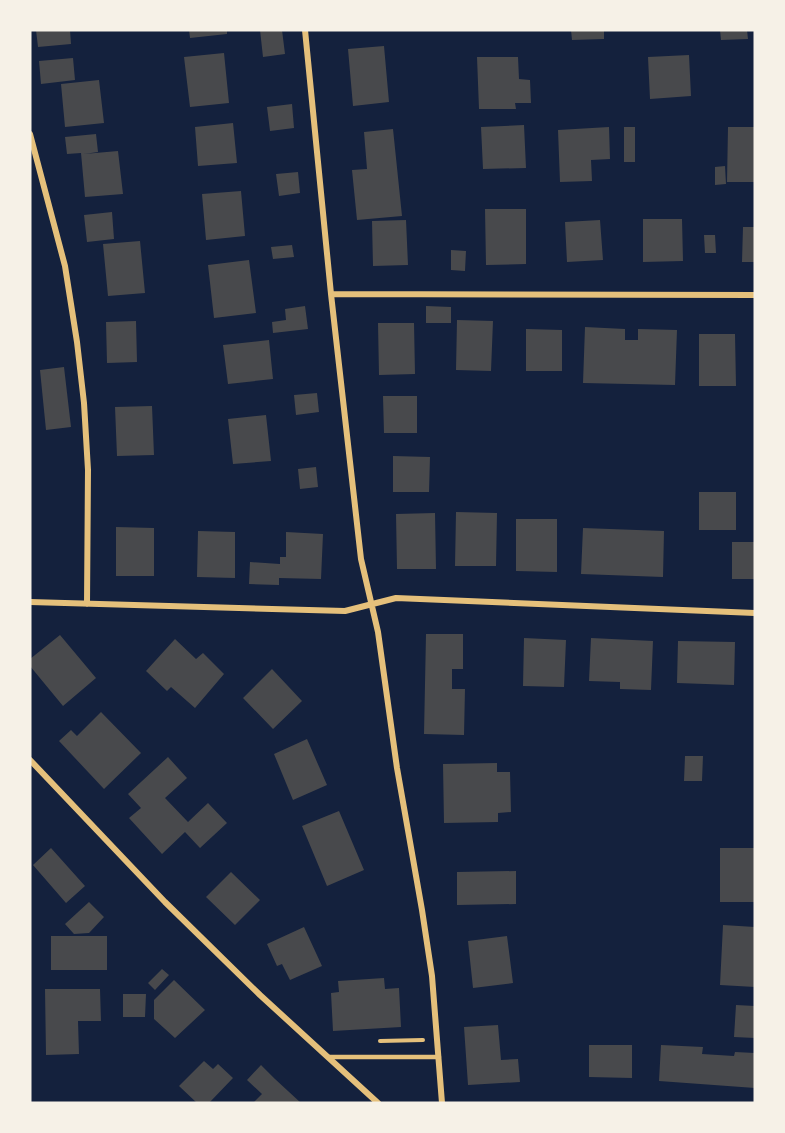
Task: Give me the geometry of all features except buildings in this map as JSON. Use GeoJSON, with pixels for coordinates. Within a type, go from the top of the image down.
{"type":"FeatureCollection","features":[{"type":"Feature","properties":{"kind":"street"},"geometry":{"type":"LineString","coordinates":[[305,30],[331,294],[362,559],[378,632],[397,768],[424,921],[432,976],[442,1103]]}},
{"type":"Feature","properties":{"kind":"street"},"geometry":{"type":"LineString","coordinates":[[30,135],[65,266],[77,342],[88,470],[87,604]]}},
{"type":"Feature","properties":{"kind":"street"},"geometry":{"type":"LineString","coordinates":[[331,294],[755,295]]}},
{"type":"Feature","properties":{"kind":"street"},"geometry":{"type":"LineString","coordinates":[[30,602],[345,611],[396,598],[755,613]]}},
{"type":"Feature","properties":{"kind":"street"},"geometry":{"type":"LineString","coordinates":[[30,760],[165,902],[378,1103]]}},
{"type":"Feature","properties":{"kind":"lane"},"geometry":{"type":"LineString","coordinates":[[328,1057],[439,1057]]}}]}
